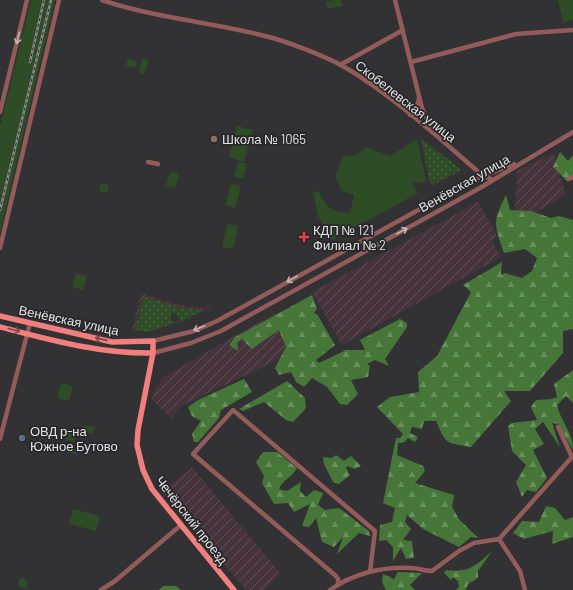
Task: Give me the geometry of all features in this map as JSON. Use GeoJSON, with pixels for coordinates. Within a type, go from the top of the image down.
{"type":"FeatureCollection","features":[{"type":"Feature","properties":{"kind":"main road","name":"Венёвская улица"},"geometry":{"type":"LineString","coordinates":[[0,316],[112,342],[154,341]]}},
{"type":"Feature","properties":{"kind":"main road","name":"Венёвская улица"},"geometry":{"type":"LineString","coordinates":[[0,327],[103,351],[153,353]]}},
{"type":"Feature","properties":{"kind":"main road","name":"Чечёрский проезд"},"geometry":{"type":"LineString","coordinates":[[154,341],[153,353],[140,415],[137,445],[147,481],[234,590]]}},
{"type":"Feature","properties":{"kind":"street"},"geometry":{"type":"LineString","coordinates":[[0,112],[27,0]]}},
{"type":"Feature","properties":{"kind":"street"},"geometry":{"type":"LineString","coordinates":[[0,248],[60,0]]}},
{"type":"Feature","properties":{"kind":"street","name":"Скобелевская улица"},"geometry":{"type":"LineString","coordinates":[[102,0],[146,12],[210,23],[266,36],[340,65],[376,89],[410,115],[482,175],[494,180]]}},
{"type":"Feature","properties":{"kind":"street"},"geometry":{"type":"LineString","coordinates":[[395,0],[419,95],[428,125],[435,136]]}},
{"type":"Feature","properties":{"kind":"street"},"geometry":{"type":"LineString","coordinates":[[340,65],[403,30]]}},
{"type":"Feature","properties":{"kind":"street"},"geometry":{"type":"LineString","coordinates":[[411,62],[516,34],[573,30]]}},
{"type":"Feature","properties":{"kind":"street"},"geometry":{"type":"LineString","coordinates":[[410,115],[418,103],[419,95]]}},
{"type":"Feature","properties":{"kind":"street"},"geometry":{"type":"LineString","coordinates":[[523,161],[573,132]]}},
{"type":"Feature","properties":{"kind":"street","name":"Венёвская улица"},"geometry":{"type":"LineString","coordinates":[[154,341],[194,331],[217,321],[482,175],[523,161]]}},
{"type":"Feature","properties":{"kind":"street","name":"Венёвская улица"},"geometry":{"type":"LineString","coordinates":[[153,353],[207,337],[480,188],[523,161]]}},
{"type":"Feature","properties":{"kind":"street"},"geometry":{"type":"LineString","coordinates":[[148,162],[158,164]]}},
{"type":"Feature","properties":{"kind":"street"},"geometry":{"type":"LineString","coordinates":[[471,181],[474,174],[472,166]]}},
{"type":"Feature","properties":{"kind":"street"},"geometry":{"type":"LineString","coordinates":[[480,188],[484,181],[482,175]]}},
{"type":"Feature","properties":{"kind":"street"},"geometry":{"type":"LineString","coordinates":[[568,179],[573,177]]}},
{"type":"Feature","properties":{"kind":"street"},"geometry":{"type":"LineString","coordinates":[[329,259],[329,264],[334,269]]}},
{"type":"Feature","properties":{"kind":"street"},"geometry":{"type":"LineString","coordinates":[[303,273],[309,276],[309,282]]}},
{"type":"Feature","properties":{"kind":"street"},"geometry":{"type":"LineString","coordinates":[[0,439],[30,323]]}},
{"type":"Feature","properties":{"kind":"street"},"geometry":{"type":"LineString","coordinates":[[336,585],[338,579],[336,576],[193,454],[233,410],[375,531],[370,572]]}},
{"type":"Feature","properties":{"kind":"street"},"geometry":{"type":"LineString","coordinates":[[330,590],[336,585],[362,573],[410,568],[432,571],[458,551],[474,542],[499,539],[572,457],[558,427]]}},
{"type":"Feature","properties":{"kind":"street"},"geometry":{"type":"LineString","coordinates":[[101,590],[115,581],[181,525]]}},
{"type":"Feature","properties":{"kind":"street"},"geometry":{"type":"LineString","coordinates":[[499,539],[520,571],[526,590]]}},
{"type":"Feature","properties":{"kind":"street"},"geometry":{"type":"LineString","coordinates":[[336,585],[340,590]]}},
{"type":"Feature","properties":{"kind":"shaded area"},"geometry":{"type":"Polygon","coordinates":[[[553,153],[566,194],[560,199],[514,224],[517,171],[553,153]]]}},
{"type":"Feature","properties":{"kind":"shaded area"},"geometry":{"type":"Polygon","coordinates":[[[478,202],[498,237],[492,241],[501,257],[342,345],[312,292],[478,202]]]}},
{"type":"Feature","properties":{"kind":"shaded area"},"geometry":{"type":"Polygon","coordinates":[[[141,294],[189,307],[203,308],[209,305],[211,308],[205,310],[186,310],[144,297],[135,330],[132,330],[141,294]]]}},
{"type":"Feature","properties":{"kind":"shaded area"},"geometry":{"type":"Polygon","coordinates":[[[275,313],[294,352],[179,407],[172,419],[152,400],[153,391],[163,377],[275,313]]]}},
{"type":"Feature","properties":{"kind":"shaded area"},"geometry":{"type":"Polygon","coordinates":[[[192,467],[281,574],[264,590],[246,590],[162,492],[192,467]]]}},
{"type":"Feature","properties":{"kind":"green space"},"geometry":{"type":"Polygon","coordinates":[[[31,0],[55,0],[0,233],[0,126],[31,0]]]}},
{"type":"Feature","properties":{"kind":"green space"},"geometry":{"type":"Polygon","coordinates":[[[341,0],[343,6],[327,9],[326,2],[341,0]]]}},
{"type":"Feature","properties":{"kind":"green space"},"geometry":{"type":"Polygon","coordinates":[[[558,0],[573,0],[573,20],[563,22],[558,0]]]}},
{"type":"Feature","properties":{"kind":"green space"},"geometry":{"type":"Polygon","coordinates":[[[144,58],[149,61],[144,74],[139,72],[142,59],[144,58]]]}},
{"type":"Feature","properties":{"kind":"green space"},"geometry":{"type":"Polygon","coordinates":[[[128,59],[137,62],[136,68],[126,66],[128,59]]]}},
{"type":"Feature","properties":{"kind":"green space"},"geometry":{"type":"Polygon","coordinates":[[[237,126],[253,130],[244,162],[229,157],[237,126]]]}},
{"type":"Feature","properties":{"kind":"green space"},"geometry":{"type":"Polygon","coordinates":[[[421,138],[462,170],[432,185],[429,180],[421,138]]]}},
{"type":"Feature","properties":{"kind":"green space"},"geometry":{"type":"Polygon","coordinates":[[[417,139],[426,181],[422,184],[420,182],[417,183],[416,181],[412,184],[418,193],[332,240],[318,216],[313,192],[318,191],[330,208],[350,213],[354,195],[342,191],[335,177],[343,156],[355,156],[366,147],[390,156],[417,139]]]}},
{"type":"Feature","properties":{"kind":"green space"},"geometry":{"type":"Polygon","coordinates":[[[560,152],[568,161],[573,155],[573,178],[567,181],[553,167],[560,152]]]}},
{"type":"Feature","properties":{"kind":"green space"},"geometry":{"type":"Polygon","coordinates":[[[238,162],[247,164],[243,179],[234,176],[238,162]]]}},
{"type":"Feature","properties":{"kind":"green space"},"geometry":{"type":"Polygon","coordinates":[[[170,172],[179,174],[175,188],[166,186],[170,172]]]}},
{"type":"Feature","properties":{"kind":"green space"},"geometry":{"type":"Polygon","coordinates":[[[102,183],[106,183],[108,184],[108,192],[102,193],[99,190],[99,186],[102,183]]]}},
{"type":"Feature","properties":{"kind":"green space"},"geometry":{"type":"Polygon","coordinates":[[[231,184],[241,186],[235,208],[225,205],[231,184]]]}},
{"type":"Feature","properties":{"kind":"green space"},"geometry":{"type":"Polygon","coordinates":[[[506,195],[510,210],[531,211],[551,218],[559,216],[573,220],[573,329],[563,331],[563,353],[530,391],[504,391],[511,401],[471,447],[448,442],[442,435],[436,421],[424,421],[422,429],[412,427],[410,433],[418,437],[415,442],[408,438],[405,442],[398,443],[397,455],[423,466],[425,471],[415,483],[454,495],[452,507],[459,519],[478,538],[471,537],[459,547],[423,529],[407,515],[405,522],[411,529],[403,540],[412,541],[414,558],[406,559],[401,548],[393,561],[393,547],[386,540],[379,541],[380,525],[392,522],[395,508],[383,503],[396,438],[400,438],[403,434],[377,407],[390,397],[419,392],[418,372],[437,356],[471,292],[463,285],[502,262],[501,275],[505,273],[522,278],[532,271],[537,258],[525,249],[504,253],[496,224],[498,212],[506,195]]]}},
{"type":"Feature","properties":{"kind":"green space"},"geometry":{"type":"Polygon","coordinates":[[[227,224],[238,226],[233,249],[222,247],[227,224]]]}},
{"type":"Feature","properties":{"kind":"green space"},"geometry":{"type":"Polygon","coordinates":[[[76,273],[87,276],[83,290],[72,287],[76,273]]]}},
{"type":"Feature","properties":{"kind":"green space"},"geometry":{"type":"Polygon","coordinates":[[[312,295],[317,309],[314,313],[317,314],[335,345],[316,360],[319,363],[346,350],[365,350],[360,340],[400,319],[407,323],[407,327],[385,359],[389,366],[375,360],[367,364],[370,366],[368,377],[351,380],[358,394],[347,405],[340,404],[327,387],[312,378],[304,387],[296,382],[291,372],[279,375],[275,368],[286,347],[279,330],[252,349],[242,339],[237,342],[238,351],[229,345],[235,337],[312,295]]]}},
{"type":"Feature","properties":{"kind":"green space"},"geometry":{"type":"Polygon","coordinates":[[[144,297],[185,309],[205,310],[181,322],[179,321],[178,315],[171,313],[171,321],[179,322],[148,332],[135,330],[144,297]]]}},
{"type":"Feature","properties":{"kind":"green space"},"geometry":{"type":"Polygon","coordinates":[[[573,370],[573,403],[566,396],[557,405],[561,417],[569,432],[573,450],[558,424],[552,423],[560,447],[543,422],[535,429],[544,444],[533,450],[547,478],[536,492],[527,490],[522,497],[516,482],[526,465],[512,451],[508,426],[512,423],[537,420],[531,407],[536,400],[552,399],[557,397],[554,384],[573,370]]]}},
{"type":"Feature","properties":{"kind":"green space"},"geometry":{"type":"Polygon","coordinates":[[[244,379],[252,392],[221,410],[219,418],[198,442],[194,442],[192,434],[201,421],[192,416],[188,407],[198,400],[244,379]]]}},
{"type":"Feature","properties":{"kind":"green space"},"geometry":{"type":"Polygon","coordinates":[[[287,381],[305,398],[306,408],[293,422],[286,420],[264,402],[243,411],[239,409],[287,381]]]}},
{"type":"Feature","properties":{"kind":"green space"},"geometry":{"type":"Polygon","coordinates":[[[61,383],[73,386],[69,401],[57,398],[61,383]]]}},
{"type":"Feature","properties":{"kind":"green space"},"geometry":{"type":"Polygon","coordinates":[[[82,425],[95,427],[93,434],[83,432],[81,429],[82,425]]]}},
{"type":"Feature","properties":{"kind":"green space"},"geometry":{"type":"Polygon","coordinates":[[[69,429],[77,431],[74,442],[66,440],[69,429]]]}},
{"type":"Feature","properties":{"kind":"green space"},"geometry":{"type":"Polygon","coordinates":[[[67,445],[79,448],[77,455],[65,452],[67,445]]]}},
{"type":"Feature","properties":{"kind":"green space"},"geometry":{"type":"Polygon","coordinates":[[[263,452],[277,452],[297,468],[279,489],[287,491],[301,482],[300,491],[306,497],[314,490],[323,493],[318,505],[325,510],[339,508],[369,531],[370,536],[359,533],[337,554],[343,537],[334,547],[322,542],[316,518],[309,527],[302,526],[310,504],[294,512],[288,503],[274,504],[262,483],[264,476],[256,462],[263,452]]]}},
{"type":"Feature","properties":{"kind":"green space"},"geometry":{"type":"Polygon","coordinates":[[[336,455],[344,461],[351,456],[361,466],[355,469],[347,466],[346,468],[350,475],[339,484],[333,482],[324,464],[323,457],[332,458],[336,455]]]}},
{"type":"Feature","properties":{"kind":"green space"},"geometry":{"type":"Polygon","coordinates":[[[546,506],[555,508],[565,520],[573,517],[573,537],[552,544],[553,531],[524,539],[513,533],[522,521],[539,522],[546,506]]]}},
{"type":"Feature","properties":{"kind":"green space"},"geometry":{"type":"Polygon","coordinates":[[[73,509],[100,516],[96,531],[69,524],[73,509]]]}},
{"type":"Feature","properties":{"kind":"green space"},"geometry":{"type":"Polygon","coordinates":[[[492,551],[478,571],[478,578],[468,584],[466,590],[456,590],[459,587],[458,581],[453,577],[451,580],[444,573],[446,570],[454,571],[472,567],[492,551]]]}},
{"type":"Feature","properties":{"kind":"green space"},"geometry":{"type":"Polygon","coordinates":[[[398,572],[422,573],[410,585],[415,590],[386,590],[382,582],[383,574],[394,579],[398,572]]]}},
{"type":"Feature","properties":{"kind":"green space"},"geometry":{"type":"Polygon","coordinates":[[[21,578],[25,578],[28,583],[25,588],[21,588],[18,585],[18,581],[21,578]]]}},
{"type":"Feature","properties":{"kind":"green space"},"geometry":{"type":"Polygon","coordinates":[[[164,586],[176,586],[181,590],[158,590],[164,586]]]}},
{"type":"Feature","properties":{"kind":"railway"},"geometry":{"type":"LineString","coordinates":[[30,62],[44,0]]}},
{"type":"Feature","properties":{"kind":"railway"},"geometry":{"type":"LineString","coordinates":[[0,210],[51,0]]}},
{"type":"Feature","properties":{"kind":"place","name":"Школа № 1065"},"geometry":{"type":"Point","coordinates":[214,139]}},
{"type":"Feature","properties":{"kind":"place","name":"КДП № 121 Филиал № 2"},"geometry":{"type":"Point","coordinates":[304,237]}},
{"type":"Feature","properties":{"kind":"place","name":"ОВД р-на Южное Бутово"},"geometry":{"type":"Point","coordinates":[22,438]}}]}
